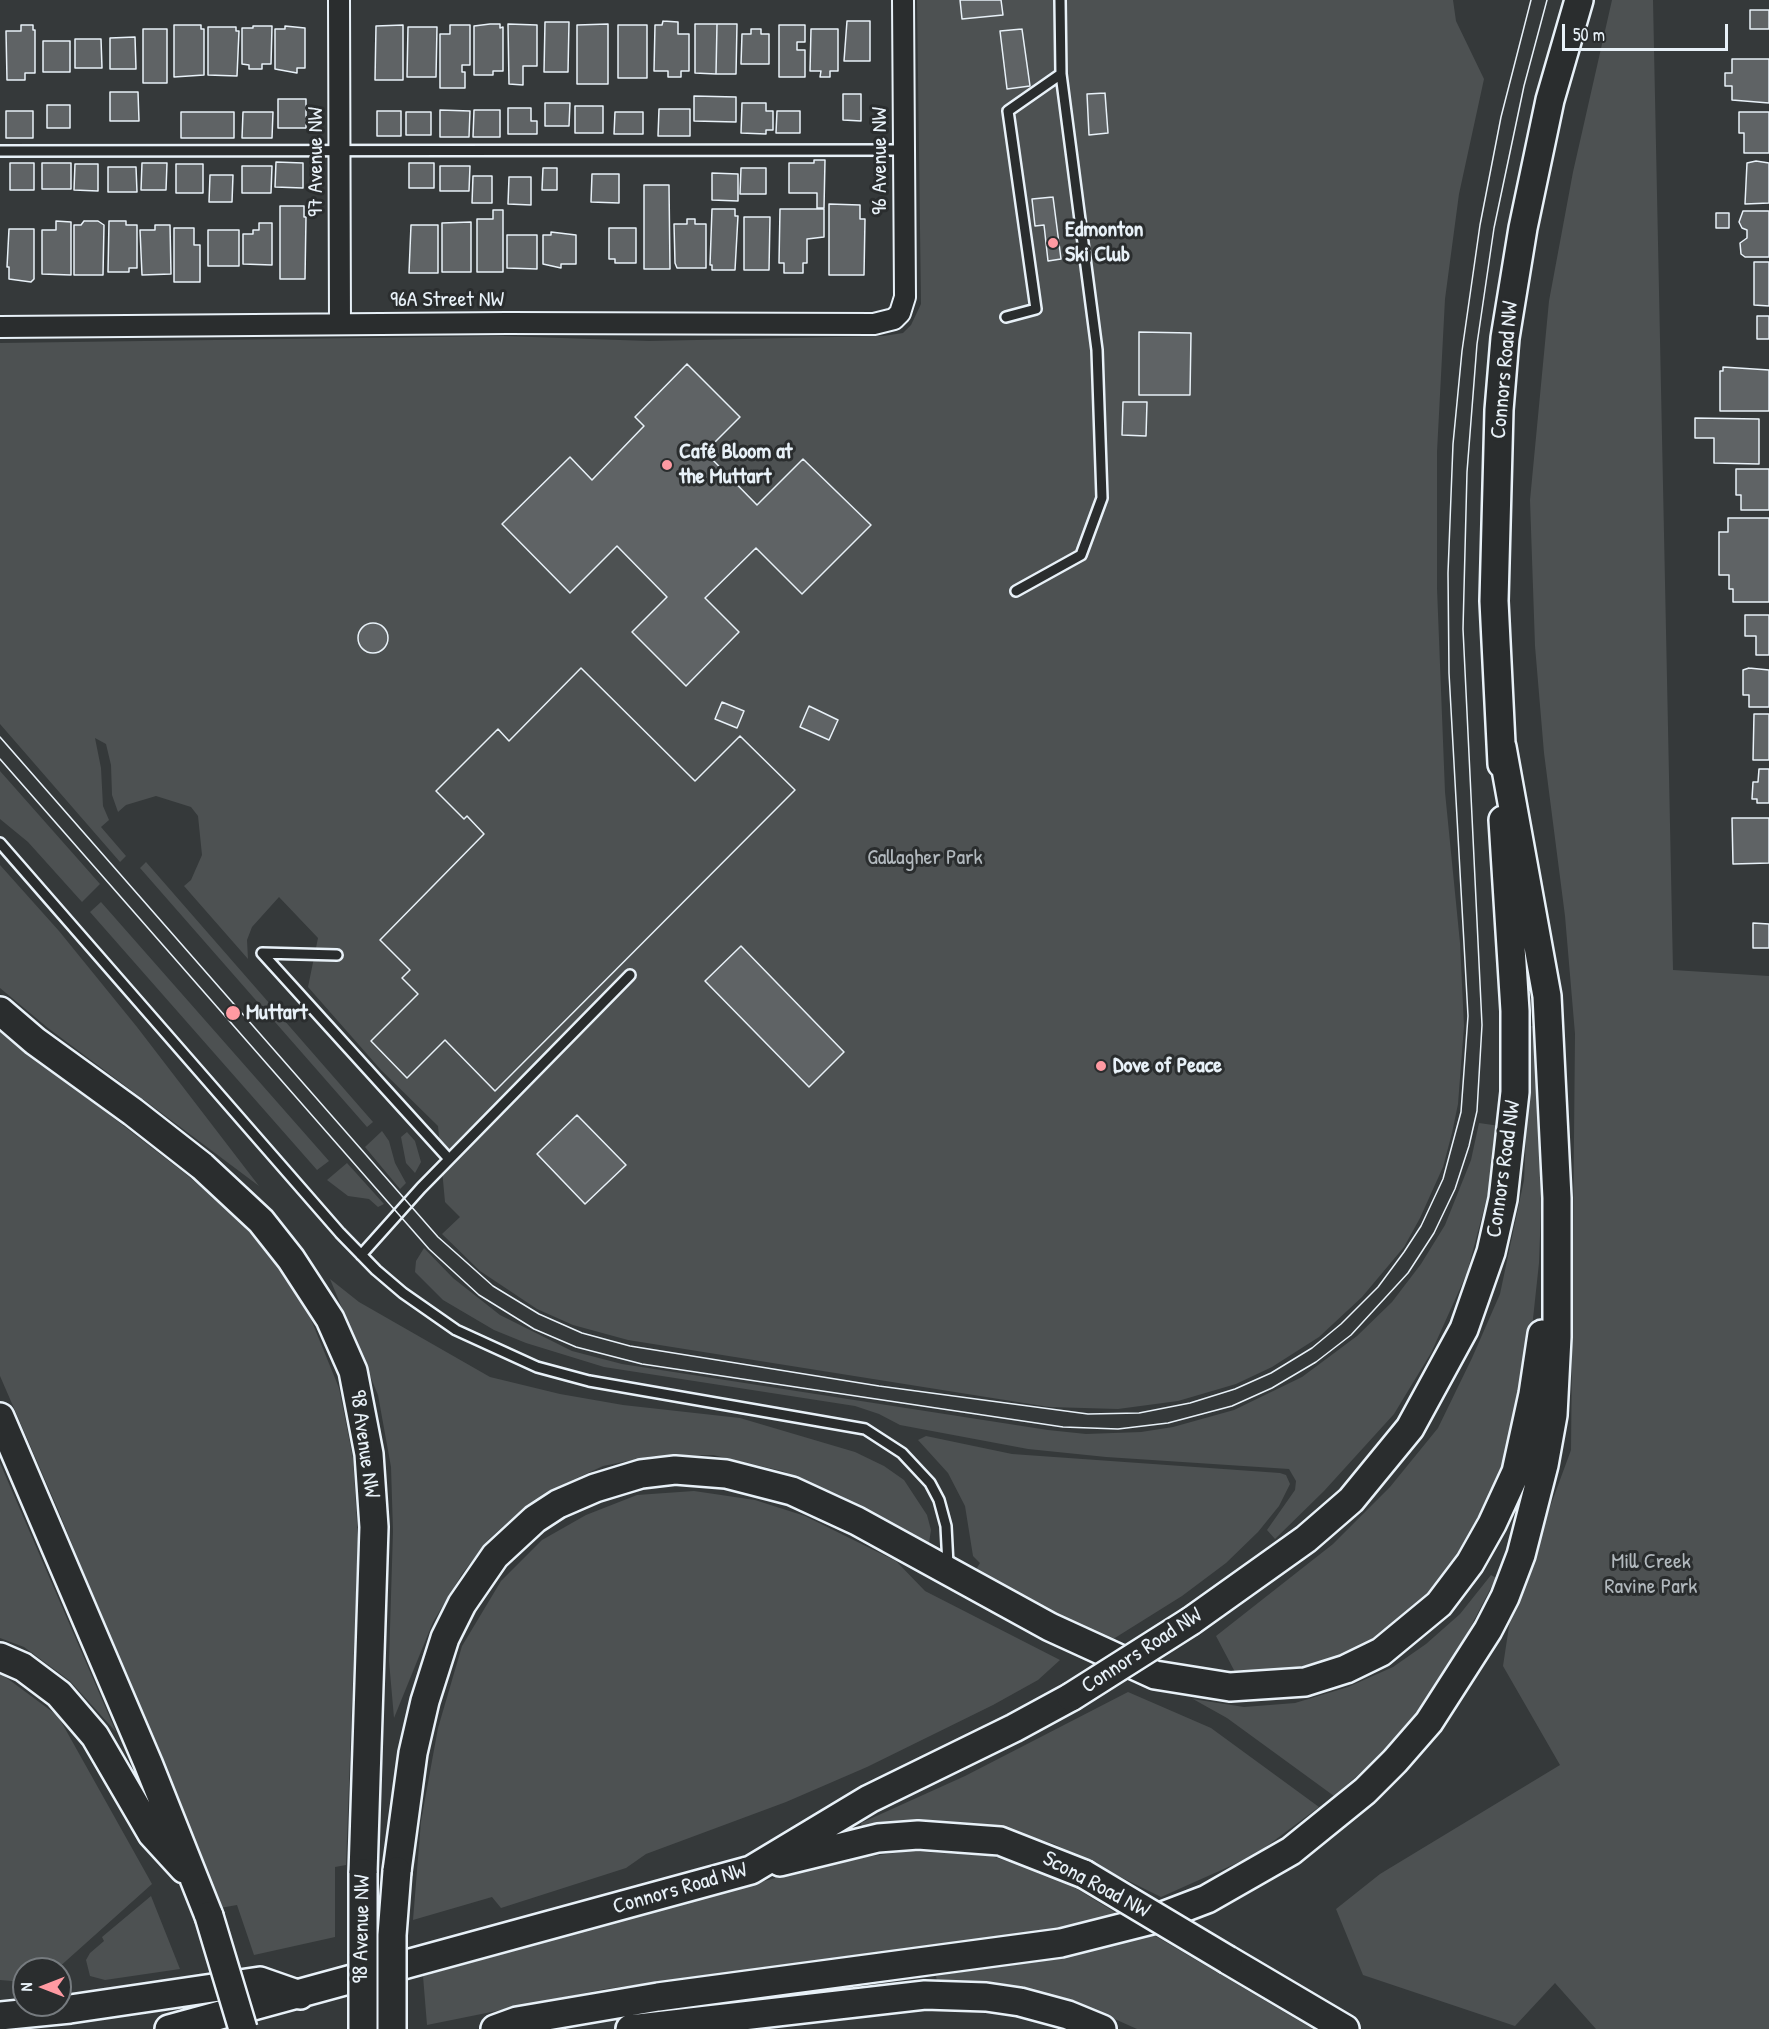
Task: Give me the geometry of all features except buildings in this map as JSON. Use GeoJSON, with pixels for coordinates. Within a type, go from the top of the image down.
{"type":"FeatureCollection","features":[{"type":"Feature","properties":{"kind":"main road","name":"Connors Road NW"},"geometry":{"type":"LineString","coordinates":[[169,2029],[751,1870],[869,1799],[1014,1728],[1071,1697],[1191,1621],[1306,1539],[1351,1500],[1410,1428],[1439,1378],[1468,1318],[1491,1252],[1503,1199],[1515,1092],[1515,1011],[1504,850],[1502,747],[1494,601],[1499,421],[1505,338],[1523,228],[1550,100],[1579,0]]}},
{"type":"Feature","properties":{"kind":"main road","name":"Connors Road NW"},"geometry":{"type":"LineString","coordinates":[[495,2029],[517,2021],[658,1996],[919,1963],[1105,1934],[1152,1920],[1207,1899],[1291,1851],[1365,1791],[1429,1722],[1488,1630],[1505,1597],[1521,1555],[1542,1476],[1553,1415],[1557,1337],[1557,1198],[1547,996],[1502,747]]}},
{"type":"Feature","properties":{"kind":"main road","name":"98 Avenue NW"},"geometry":{"type":"LineString","coordinates":[[0,1011],[35,1041],[133,1112],[202,1166],[261,1221],[291,1259],[330,1319],[348,1361],[369,1454],[374,1527],[363,1873],[363,2029]]}},
{"type":"Feature","properties":{"kind":"main road"},"geometry":{"type":"LineString","coordinates":[[392,2029],[392,1935],[397,1871],[413,1753],[425,1701],[445,1638],[462,1604],[495,1556],[535,1519],[558,1504],[595,1488],[641,1474],[675,1470],[726,1474],[792,1491],[857,1521],[1050,1627],[1155,1675],[1193,1683],[1230,1687],[1305,1682],[1346,1669],[1381,1652],[1439,1604],[1470,1563],[1492,1524],[1516,1472],[1533,1394],[1557,1198]]}},
{"type":"Feature","properties":{"kind":"main road"},"geometry":{"type":"LineString","coordinates":[[0,1417],[197,1882],[243,2029]]}},
{"type":"Feature","properties":{"kind":"main road"},"geometry":{"type":"LineString","coordinates":[[0,1657],[23,1667],[59,1694],[95,1736],[152,1834],[197,1882]]}},
{"type":"Feature","properties":{"kind":"main road","name":"Scona Road NW"},"geometry":{"type":"LineString","coordinates":[[751,1870],[878,1838],[918,1835],[1000,1841],[1084,1874],[1345,2029]]}},
{"type":"Feature","properties":{"kind":"main road"},"geometry":{"type":"LineString","coordinates":[[0,2016],[70,2009],[260,1981],[300,1995]]}},
{"type":"Feature","properties":{"kind":"main road"},"geometry":{"type":"LineString","coordinates":[[630,2029],[925,1995],[986,1996],[1020,2002],[1068,2015],[1102,2029]]}},
{"type":"Feature","properties":{"kind":"street","name":"97 Avenue NW"},"geometry":{"type":"LineString","coordinates":[[339,0],[340,324]]}},
{"type":"Feature","properties":{"kind":"street","name":"96 Avenue NW"},"geometry":{"type":"LineString","coordinates":[[894,319],[900,313],[905,297],[903,0]]}},
{"type":"Feature","properties":{"kind":"street","name":"96A Street NW"},"geometry":{"type":"LineString","coordinates":[[0,327],[340,324],[874,324],[894,319]]}},
{"type":"Feature","properties":{"kind":"lane"},"geometry":{"type":"LineString","coordinates":[[1016,591],[1081,555],[1102,498],[1097,350],[1061,74],[1060,0]]}},
{"type":"Feature","properties":{"kind":"lane"},"geometry":{"type":"LineString","coordinates":[[1006,317],[1036,309],[1008,111],[1061,74]]}},
{"type":"Feature","properties":{"kind":"lane"},"geometry":{"type":"LineString","coordinates":[[0,151],[904,150]]}},
{"type":"Feature","properties":{"kind":"lane"},"geometry":{"type":"LineString","coordinates":[[0,843],[361,1255],[403,1293],[448,1325],[514,1359],[537,1367],[589,1381],[848,1424],[881,1437],[914,1464],[930,1483],[939,1500],[946,1526],[949,1571]]}},
{"type":"Feature","properties":{"kind":"lane"},"geometry":{"type":"LineString","coordinates":[[337,955],[262,953],[449,1159]]}},
{"type":"Feature","properties":{"kind":"lane"},"geometry":{"type":"LineString","coordinates":[[361,1255],[449,1159],[630,975]]}},
{"type":"Feature","properties":{"kind":"green space","name":"Gallagher Park"},"geometry":{"type":"Polygon","coordinates":[[[917,0],[1453,0],[1456,21],[1484,79],[1459,194],[1445,299],[1437,452],[1437,588],[1445,792],[1460,943],[1464,1026],[1458,1104],[1452,1133],[1443,1167],[1420,1218],[1404,1247],[1362,1297],[1319,1337],[1272,1367],[1236,1384],[1178,1401],[1118,1409],[1049,1407],[628,1340],[573,1325],[537,1309],[480,1271],[442,1234],[460,1217],[445,1202],[438,1126],[381,1070],[308,987],[318,938],[279,897],[252,927],[247,940],[248,959],[184,886],[191,880],[202,855],[198,816],[191,807],[156,796],[126,805],[118,812],[112,795],[111,765],[106,744],[95,738],[101,768],[103,806],[109,820],[101,827],[126,856],[120,862],[0,724],[0,343],[503,336],[649,341],[883,336],[903,333],[911,325],[921,304],[917,0]]]}},
{"type":"Feature","properties":{"kind":"green space","name":"Mill Creek Ravine Park"},"geometry":{"type":"Polygon","coordinates":[[[1612,0],[1653,0],[1673,970],[1769,976],[1769,2029],[1596,2029],[1555,1983],[1515,2026],[1363,1975],[1336,1909],[1380,1874],[1560,1765],[1503,1666],[1511,1613],[1571,1450],[1575,1034],[1565,916],[1544,753],[1535,646],[1530,500],[1549,301],[1573,172],[1612,0]]]}},
{"type":"Feature","properties":{"kind":"green space"},"geometry":{"type":"Polygon","coordinates":[[[0,771],[100,884],[82,902],[28,842],[0,819],[0,771]]]}},
{"type":"Feature","properties":{"kind":"green space"},"geometry":{"type":"Polygon","coordinates":[[[146,862],[373,1122],[367,1127],[140,868],[146,862]]]}},
{"type":"Feature","properties":{"kind":"green space"},"geometry":{"type":"Polygon","coordinates":[[[0,865],[59,931],[137,1027],[259,1186],[48,1028],[0,988],[0,865]]]}},
{"type":"Feature","properties":{"kind":"green space"},"geometry":{"type":"Polygon","coordinates":[[[101,902],[329,1161],[317,1170],[90,912],[101,902]]]}},
{"type":"Feature","properties":{"kind":"green space"},"geometry":{"type":"Polygon","coordinates":[[[1531,1026],[1542,1026],[1544,1128],[1539,1263],[1528,1365],[1511,1446],[1493,1495],[1455,1565],[1423,1602],[1374,1640],[1327,1661],[1279,1671],[1235,1672],[1216,1636],[1333,1544],[1390,1487],[1438,1428],[1472,1358],[1500,1294],[1524,1180],[1531,1026]]]}},
{"type":"Feature","properties":{"kind":"green space"},"geometry":{"type":"Polygon","coordinates":[[[0,1030],[187,1175],[232,1213],[273,1259],[308,1312],[339,1388],[353,1458],[358,1539],[346,1865],[335,1867],[335,1937],[254,1955],[237,1905],[220,1908],[59,1512],[0,1376],[0,1030]]]}},
{"type":"Feature","properties":{"kind":"green space"},"geometry":{"type":"Polygon","coordinates":[[[1479,1123],[1500,1126],[1493,1175],[1467,1273],[1431,1353],[1394,1414],[1324,1491],[1275,1539],[1267,1530],[1295,1490],[1296,1481],[1289,1469],[1106,1457],[1028,1449],[900,1425],[879,1414],[855,1406],[604,1367],[526,1343],[494,1330],[443,1300],[415,1272],[416,1261],[424,1248],[453,1278],[500,1315],[572,1351],[622,1364],[1048,1430],[1086,1434],[1141,1432],[1173,1427],[1234,1410],[1302,1377],[1357,1336],[1392,1302],[1421,1264],[1445,1225],[1471,1160],[1479,1123]]]}},
{"type":"Feature","properties":{"kind":"green space"},"geometry":{"type":"Polygon","coordinates":[[[382,1131],[389,1141],[395,1163],[406,1183],[400,1189],[365,1147],[382,1131]]]}},
{"type":"Feature","properties":{"kind":"green space"},"geometry":{"type":"Polygon","coordinates":[[[407,1132],[415,1141],[421,1162],[415,1173],[406,1163],[401,1137],[407,1132]]]}},
{"type":"Feature","properties":{"kind":"green space"},"geometry":{"type":"Polygon","coordinates":[[[347,1163],[384,1204],[378,1207],[369,1199],[348,1196],[327,1180],[347,1163]]]}},
{"type":"Feature","properties":{"kind":"green space"},"geometry":{"type":"Polygon","coordinates":[[[330,1279],[359,1302],[490,1377],[560,1394],[623,1405],[740,1418],[855,1452],[884,1466],[904,1480],[927,1515],[931,1530],[929,1543],[925,1544],[839,1495],[782,1471],[713,1455],[653,1456],[603,1466],[560,1486],[527,1505],[489,1539],[462,1574],[433,1622],[394,1718],[389,1661],[393,1531],[391,1467],[378,1395],[330,1279]]]}},
{"type":"Feature","properties":{"kind":"green space"},"geometry":{"type":"Polygon","coordinates":[[[926,1436],[1012,1454],[1280,1473],[1286,1475],[1290,1484],[1279,1506],[1258,1532],[1226,1563],[1182,1596],[1110,1641],[975,1571],[980,1563],[973,1556],[965,1506],[948,1473],[918,1440],[926,1436]]]}},
{"type":"Feature","properties":{"kind":"green space"},"geometry":{"type":"Polygon","coordinates":[[[0,1463],[116,1732],[70,1681],[24,1647],[0,1638],[0,1463]]]}},
{"type":"Feature","properties":{"kind":"green space"},"geometry":{"type":"Polygon","coordinates":[[[694,1491],[755,1500],[805,1516],[896,1561],[925,1591],[1060,1660],[1038,1680],[993,1705],[867,1767],[786,1802],[646,1854],[626,1868],[501,1908],[492,1897],[413,1920],[421,1821],[438,1728],[462,1646],[501,1581],[542,1540],[586,1515],[637,1495],[694,1491]]]}},
{"type":"Feature","properties":{"kind":"green space"},"geometry":{"type":"Polygon","coordinates":[[[1491,1575],[1496,1578],[1457,1653],[1417,1714],[1375,1760],[1334,1796],[1227,1718],[1193,1699],[1244,1707],[1295,1703],[1348,1687],[1393,1667],[1426,1644],[1460,1614],[1491,1575]]]}},
{"type":"Feature","properties":{"kind":"green space"},"geometry":{"type":"Polygon","coordinates":[[[0,1673],[58,1716],[152,1884],[70,1957],[12,1957],[12,1981],[0,1980],[0,1673]]]}},
{"type":"Feature","properties":{"kind":"green space"},"geometry":{"type":"Polygon","coordinates":[[[1128,1692],[1211,1728],[1319,1807],[1255,1855],[1161,1897],[1054,1844],[1001,1827],[944,1823],[897,1823],[862,1827],[861,1823],[965,1776],[1128,1692]]]}},
{"type":"Feature","properties":{"kind":"green space"},"geometry":{"type":"Polygon","coordinates":[[[909,1851],[991,1856],[1039,1871],[1069,1884],[1116,1913],[1113,1918],[1078,1927],[605,1989],[427,2025],[423,1976],[797,1872],[851,1859],[909,1851]]]}},
{"type":"Feature","properties":{"kind":"green space"},"geometry":{"type":"Polygon","coordinates":[[[151,1896],[180,1969],[105,1980],[90,1976],[86,1960],[90,1953],[104,1941],[102,1937],[151,1896]]]}},
{"type":"Feature","properties":{"kind":"green space"},"geometry":{"type":"Polygon","coordinates":[[[1145,1930],[1313,2029],[1137,2029],[1081,2004],[1014,1987],[937,1981],[936,1976],[1074,1954],[1145,1930]]]}},
{"type":"Feature","properties":{"kind":"tram line"},"geometry":{"type":"LineString","coordinates":[[0,737],[438,1237],[493,1286],[539,1314],[582,1333],[630,1346],[879,1386],[1088,1414],[1139,1413],[1190,1403],[1235,1389],[1271,1373],[1312,1348],[1341,1324],[1378,1287],[1404,1252],[1421,1226],[1443,1179],[1461,1112],[1468,1016],[1449,673],[1448,573],[1453,444],[1462,351],[1480,225],[1501,117],[1531,0]]}},
{"type":"Feature","properties":{"kind":"tram line"},"geometry":{"type":"LineString","coordinates":[[0,759],[429,1249],[479,1295],[534,1329],[576,1347],[642,1364],[1063,1427],[1118,1429],[1168,1423],[1232,1406],[1272,1388],[1316,1362],[1351,1335],[1408,1273],[1434,1233],[1455,1189],[1469,1146],[1477,1111],[1482,1025],[1463,629],[1467,472],[1477,344],[1494,228],[1524,86],[1547,0]]}},
{"type":"Feature","properties":{"kind":"place","name":"Edmonton Ski Club"},"geometry":{"type":"Point","coordinates":[1053,243]}},
{"type":"Feature","properties":{"kind":"place","name":"Café Bloom at the Muttart"},"geometry":{"type":"Point","coordinates":[667,465]}},
{"type":"Feature","properties":{"kind":"place","name":"Muttart"},"geometry":{"type":"Point","coordinates":[233,1013]}},
{"type":"Feature","properties":{"kind":"place","name":"Dove of Peace"},"geometry":{"type":"Point","coordinates":[1101,1066]}}]}
